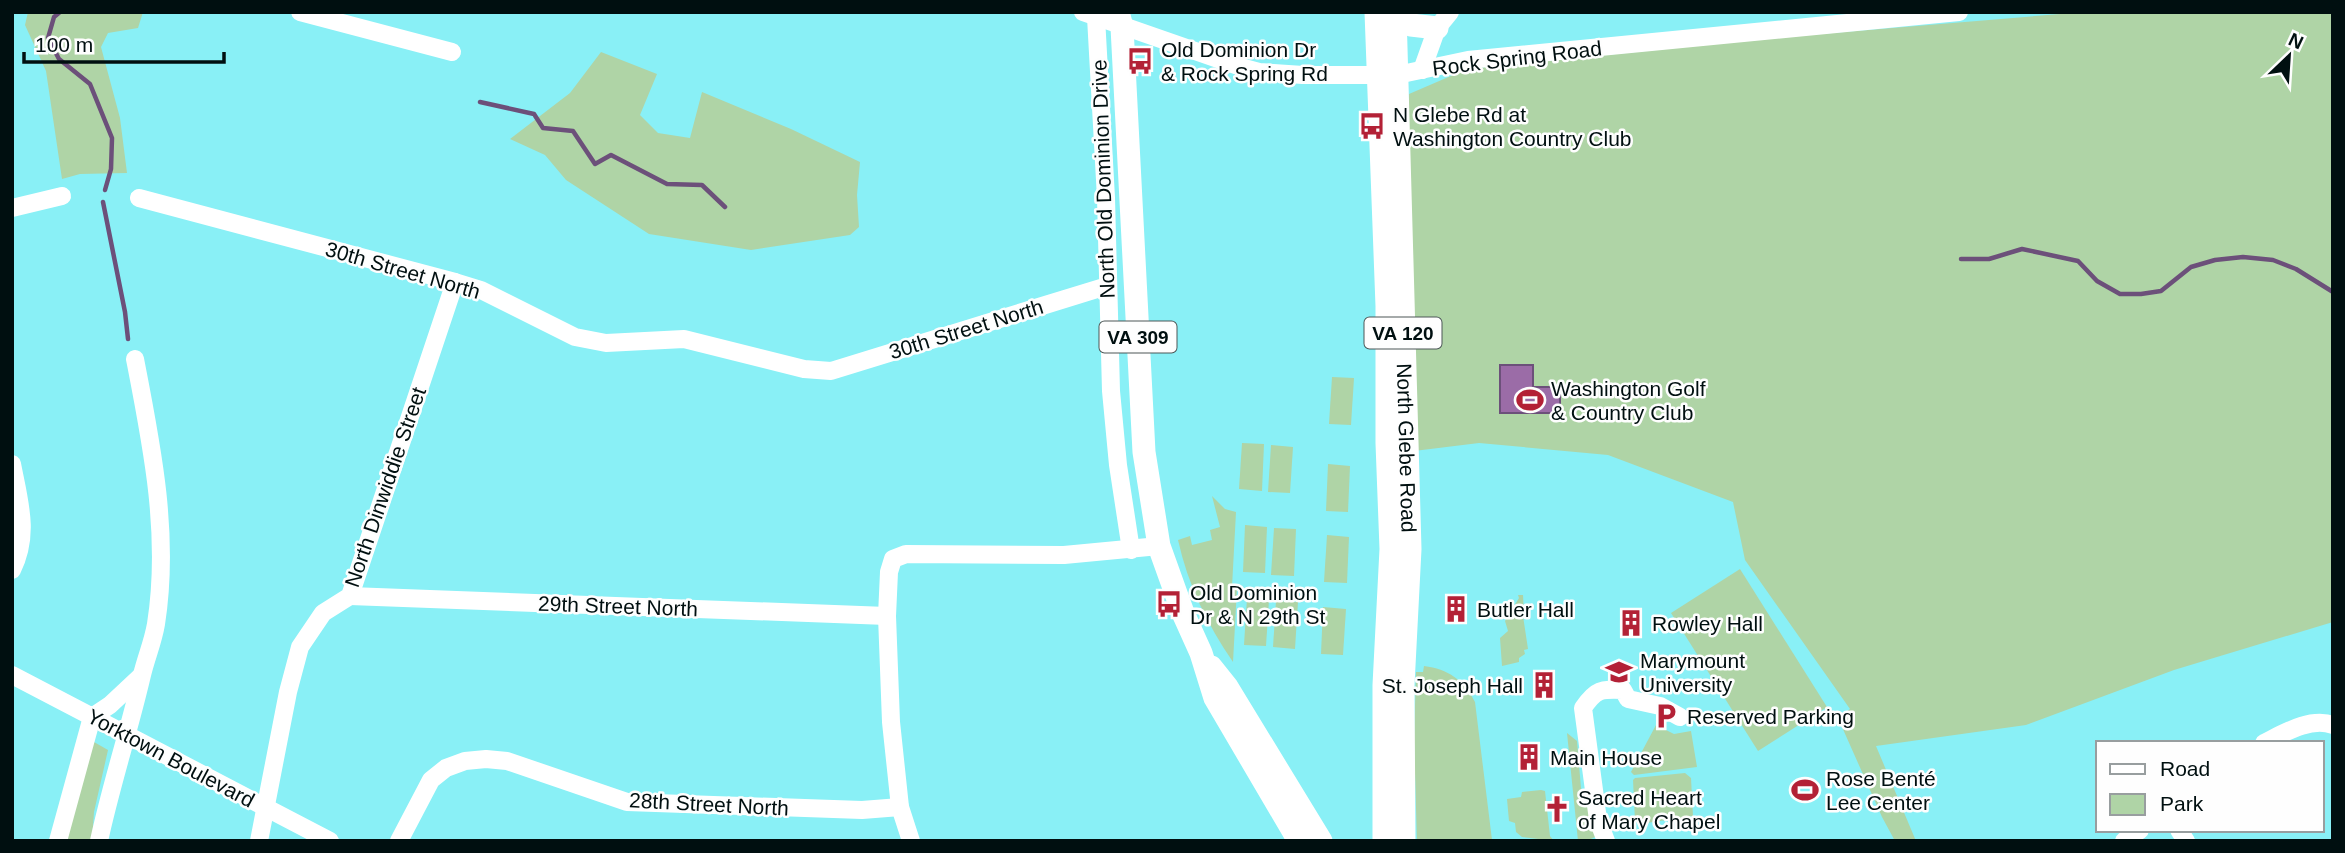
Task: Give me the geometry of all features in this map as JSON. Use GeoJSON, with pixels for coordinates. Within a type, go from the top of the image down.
{"type":"FeatureCollection","features":[{"type":"Feature","properties":{"kind":"main road"},"geometry":{"type":"LineString","coordinates":[[1389,15],[1411,25],[1443,20]]}},
{"type":"Feature","properties":{"kind":"main road","name":"North Glebe Road"},"geometry":{"type":"LineString","coordinates":[[1384,841],[1384,685],[1391,549],[1387,443],[1389,15]]}},
{"type":"Feature","properties":{"kind":"main road","name":"VA 309"},"geometry":{"type":"LineString","coordinates":[[1105,17],[1144,452],[1159,546],[1201,653],[1215,698],[1299,841]]}},
{"type":"Feature","properties":{"kind":"main road","name":"North Glebe Road"},"geometry":{"type":"LineString","coordinates":[[1388,75],[1402,311],[1410,549],[1403,685],[1404,841]]}},
{"type":"Feature","properties":{"kind":"main road","name":"VA 309"},"geometry":{"type":"LineString","coordinates":[[1201,653],[1227,687],[1321,841]]}},
{"type":"Feature","properties":{"kind":"street"},"geometry":{"type":"LineString","coordinates":[[300,12],[452,52]]}},
{"type":"Feature","properties":{"kind":"street","name":"Rock Spring Road"},"geometry":{"type":"LineString","coordinates":[[1105,17],[1259,72],[1388,75],[1468,60],[1950,13]]}},
{"type":"Feature","properties":{"kind":"street","name":"North Old Dominion Drive"},"geometry":{"type":"LineString","coordinates":[[1105,17],[1107,286],[1112,403],[1131,550]]}},
{"type":"Feature","properties":{"kind":"street"},"geometry":{"type":"LineString","coordinates":[[1422,70],[1443,20]]}},
{"type":"Feature","properties":{"kind":"street"},"geometry":{"type":"LineString","coordinates":[[12,208],[62,196]]}},
{"type":"Feature","properties":{"kind":"street","name":"30th Street North"},"geometry":{"type":"LineString","coordinates":[[139,198],[481,290],[575,337],[606,343],[684,339],[804,369],[831,370],[1107,286]]}},
{"type":"Feature","properties":{"kind":"street","name":"North Dinwiddie Street"},"geometry":{"type":"LineString","coordinates":[[259,841],[288,692],[300,647],[323,613],[350,596],[455,282]]}},
{"type":"Feature","properties":{"kind":"street"},"geometry":{"type":"LineString","coordinates":[[99,841],[156,625],[160,587],[161,535],[150,433],[135,359]]}},
{"type":"Feature","properties":{"kind":"street"},"geometry":{"type":"LineString","coordinates":[[12,464],[23,519],[21,553],[12,570]]}},
{"type":"Feature","properties":{"kind":"street"},"geometry":{"type":"LineString","coordinates":[[911,841],[900,807],[891,722],[887,616],[889,572],[893,559],[906,554],[1064,555],[1159,546]]}},
{"type":"Feature","properties":{"kind":"street","name":"29th Street North"},"geometry":{"type":"LineString","coordinates":[[350,596],[887,616]]}},
{"type":"Feature","properties":{"kind":"street","name":"Yorktown Boulevard"},"geometry":{"type":"LineString","coordinates":[[12,675],[330,841]]}},
{"type":"Feature","properties":{"kind":"street"},"geometry":{"type":"LineString","coordinates":[[58,841],[92,717],[110,705],[141,676]]}},
{"type":"Feature","properties":{"kind":"street"},"geometry":{"type":"LineString","coordinates":[[1606,841],[1598,820],[1583,708],[1592,695],[1601,689],[1623,690],[1628,699],[1660,706],[1680,717]]}},
{"type":"Feature","properties":{"kind":"street"},"geometry":{"type":"LineString","coordinates":[[2268,741],[2297,727],[2326,723],[2333,725]]}},
{"type":"Feature","properties":{"kind":"street","name":"28th Street North"},"geometry":{"type":"LineString","coordinates":[[399,841],[431,780],[446,768],[465,761],[486,759],[507,761],[627,802],[863,810],[900,807]]}},
{"type":"Feature","properties":{"kind":"green space"},"geometry":{"type":"Polygon","coordinates":[[[28,12],[143,12],[138,28],[108,33],[101,47],[120,118],[127,173],[80,174],[62,179],[46,71],[25,25],[28,12]]]}},
{"type":"Feature","properties":{"kind":"green space"},"geometry":{"type":"Polygon","coordinates":[[[2084,12],[2333,12],[2333,622],[2174,670],[2026,725],[1876,746],[1916,841],[1895,841],[1838,718],[1850,709],[1745,560],[1733,502],[1608,455],[1479,443],[1414,451],[1408,188],[1409,94],[1467,69],[1784,37],[2084,12]]]}},
{"type":"Feature","properties":{"kind":"green space"},"geometry":{"type":"Polygon","coordinates":[[[601,52],[657,74],[640,115],[658,133],[690,138],[702,92],[791,129],[860,162],[857,195],[859,227],[850,235],[751,250],[649,234],[566,180],[545,155],[510,139],[570,93],[601,52]]]}},
{"type":"Feature","properties":{"kind":"green space"},"geometry":{"type":"Polygon","coordinates":[[[1332,377],[1354,378],[1351,425],[1329,424],[1332,377]]]}},
{"type":"Feature","properties":{"kind":"green space"},"geometry":{"type":"Polygon","coordinates":[[[1242,443],[1264,444],[1262,491],[1239,489],[1242,443]]]}},
{"type":"Feature","properties":{"kind":"green space"},"geometry":{"type":"Polygon","coordinates":[[[1271,445],[1293,447],[1290,493],[1268,492],[1271,445]]]}},
{"type":"Feature","properties":{"kind":"green space"},"geometry":{"type":"Polygon","coordinates":[[[1328,464],[1350,466],[1348,512],[1326,511],[1328,464]]]}},
{"type":"Feature","properties":{"kind":"green space"},"geometry":{"type":"Polygon","coordinates":[[[1212,496],[1225,509],[1236,512],[1232,587],[1237,588],[1233,662],[1199,604],[1178,540],[1190,536],[1192,545],[1212,540],[1210,530],[1220,527],[1212,496]]]}},
{"type":"Feature","properties":{"kind":"green space"},"geometry":{"type":"Polygon","coordinates":[[[1245,525],[1267,527],[1265,573],[1243,572],[1245,525]]]}},
{"type":"Feature","properties":{"kind":"green space"},"geometry":{"type":"Polygon","coordinates":[[[1274,528],[1296,529],[1294,576],[1271,575],[1274,528]]]}},
{"type":"Feature","properties":{"kind":"green space"},"geometry":{"type":"Polygon","coordinates":[[[1327,535],[1349,537],[1347,583],[1324,582],[1327,535]]]}},
{"type":"Feature","properties":{"kind":"green space"},"geometry":{"type":"Polygon","coordinates":[[[1740,569],[1827,707],[1758,751],[1671,613],[1740,569]]]}},
{"type":"Feature","properties":{"kind":"green space"},"geometry":{"type":"Polygon","coordinates":[[[1518,595],[1523,595],[1528,649],[1524,650],[1525,654],[1519,658],[1519,662],[1502,666],[1500,638],[1508,631],[1505,621],[1519,598],[1518,595]]]}},
{"type":"Feature","properties":{"kind":"green space"},"geometry":{"type":"Polygon","coordinates":[[[1247,598],[1269,600],[1266,646],[1244,645],[1247,598]]]}},
{"type":"Feature","properties":{"kind":"green space"},"geometry":{"type":"Polygon","coordinates":[[[1276,601],[1298,602],[1295,649],[1273,647],[1276,601]]]}},
{"type":"Feature","properties":{"kind":"green space"},"geometry":{"type":"Polygon","coordinates":[[[1323,607],[1346,609],[1343,655],[1321,654],[1323,607]]]}},
{"type":"Feature","properties":{"kind":"green space"},"geometry":{"type":"Polygon","coordinates":[[[1424,666],[1454,677],[1466,688],[1475,702],[1492,840],[1417,841],[1414,740],[1416,672],[1423,672],[1424,666]]]}},
{"type":"Feature","properties":{"kind":"green space"},"geometry":{"type":"Polygon","coordinates":[[[1656,725],[1674,734],[1691,731],[1697,767],[1634,775],[1631,772],[1656,725]]]}},
{"type":"Feature","properties":{"kind":"green space"},"geometry":{"type":"Polygon","coordinates":[[[1567,733],[1577,741],[1581,788],[1597,835],[1578,841],[1567,733]]]}},
{"type":"Feature","properties":{"kind":"green space"},"geometry":{"type":"Polygon","coordinates":[[[94,742],[108,750],[94,812],[92,841],[65,841],[89,743],[94,742]]]}},
{"type":"Feature","properties":{"kind":"green space"},"geometry":{"type":"Polygon","coordinates":[[[1685,773],[1691,778],[1693,816],[1640,824],[1635,821],[1635,778],[1685,773]]]}},
{"type":"Feature","properties":{"kind":"green space"},"geometry":{"type":"Polygon","coordinates":[[[1545,791],[1550,836],[1554,841],[1522,837],[1516,832],[1515,823],[1509,821],[1507,799],[1521,797],[1522,792],[1545,791]]]}},
{"type":"Feature","properties":{"kind":"shaded area","name":"Washington Golf & Country Club"},"geometry":{"type":"Polygon","coordinates":[[[1500,365],[1533,365],[1533,387],[1560,387],[1560,413],[1500,413],[1500,365]]]}},
{"type":"Feature","properties":{"kind":"waterway"},"geometry":{"type":"LineString","coordinates":[[60,12],[54,17],[48,38],[59,59],[90,84],[112,138],[111,169],[105,190]]}},
{"type":"Feature","properties":{"kind":"waterway"},"geometry":{"type":"LineString","coordinates":[[480,102],[534,114],[543,128],[573,131],[595,164],[611,155],[667,184],[702,185],[725,207]]}},
{"type":"Feature","properties":{"kind":"waterway"},"geometry":{"type":"LineString","coordinates":[[103,202],[128,339]]}},
{"type":"Feature","properties":{"kind":"waterway"},"geometry":{"type":"LineString","coordinates":[[1961,259],[1989,259],[2022,249],[2078,261],[2097,281],[2120,294],[2141,294],[2161,291],[2191,267],[2215,260],[2243,257],[2273,260],[2296,269],[2333,292]]}},
{"type":"Feature","properties":{"kind":"place","name":"Old Dominion Dr & Rock Spring Rd"},"geometry":{"type":"Point","coordinates":[1140,61]}},
{"type":"Feature","properties":{"kind":"place","name":"N Glebe Rd at Washington Country Club"},"geometry":{"type":"Point","coordinates":[1372,126]}},
{"type":"Feature","properties":{"kind":"place","name":"Washington Golf & Country Club"},"geometry":{"type":"Point","coordinates":[1530,400]}},
{"type":"Feature","properties":{"kind":"place","name":"Old Dominion Dr & N 29th St"},"geometry":{"type":"Point","coordinates":[1169,604]}},
{"type":"Feature","properties":{"kind":"place","name":"Butler Hall"},"geometry":{"type":"Point","coordinates":[1456,609]}},
{"type":"Feature","properties":{"kind":"place","name":"Rowley Hall"},"geometry":{"type":"Point","coordinates":[1631,623]}},
{"type":"Feature","properties":{"kind":"place","name":"Marymount University"},"geometry":{"type":"Point","coordinates":[1619,672]}},
{"type":"Feature","properties":{"kind":"place","name":"St. Joseph Hall"},"geometry":{"type":"Point","coordinates":[1544,685]}},
{"type":"Feature","properties":{"kind":"place","name":"Reserved Parking"},"geometry":{"type":"Point","coordinates":[1666,716]}},
{"type":"Feature","properties":{"kind":"place","name":"Main House"},"geometry":{"type":"Point","coordinates":[1529,757]}},
{"type":"Feature","properties":{"kind":"place","name":"Rose Benté Lee Center"},"geometry":{"type":"Point","coordinates":[1805,790]}},
{"type":"Feature","properties":{"kind":"place","name":"Sacred Heart of Mary Chapel"},"geometry":{"type":"Point","coordinates":[1557,809]}}]}
